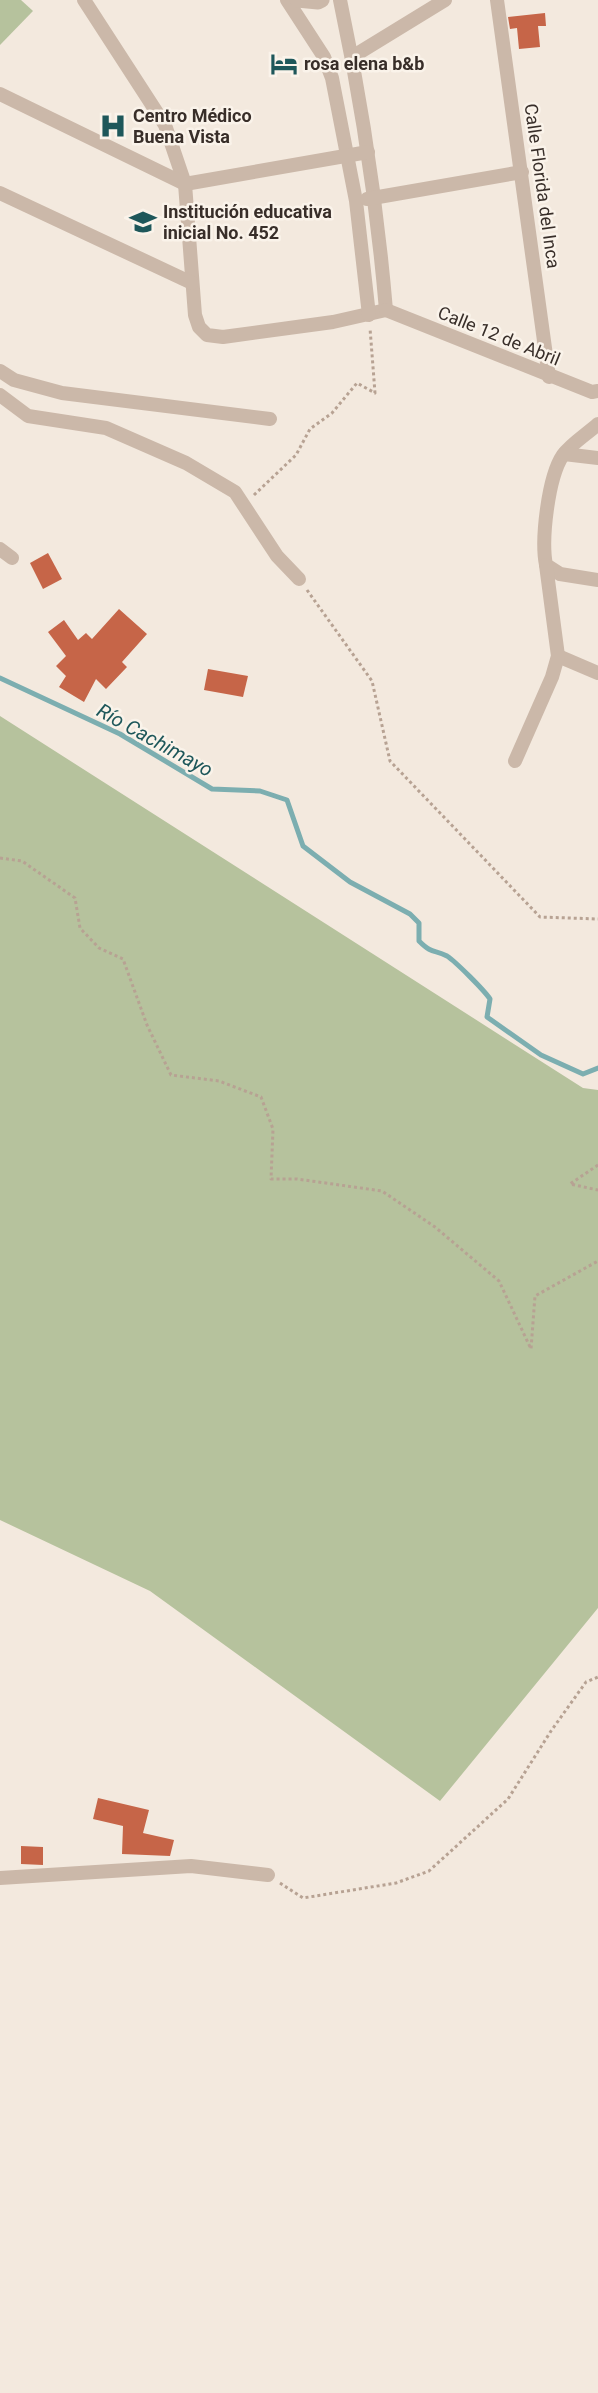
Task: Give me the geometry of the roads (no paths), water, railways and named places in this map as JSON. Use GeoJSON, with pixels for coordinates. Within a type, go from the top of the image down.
{"type":"FeatureCollection","features":[{"type":"Feature","properties":{"kind":"street"},"geometry":{"type":"LineString","coordinates":[[84,0],[165,125],[185,184],[192,283],[199,327],[207,335],[223,337],[369,315],[386,310],[376,197],[340,0]]}},
{"type":"Feature","properties":{"kind":"street"},"geometry":{"type":"LineString","coordinates":[[287,0],[308,31],[328,68],[349,154],[369,315]]}},
{"type":"Feature","properties":{"kind":"street"},"geometry":{"type":"LineString","coordinates":[[297,0],[322,0]]}},
{"type":"Feature","properties":{"kind":"street"},"geometry":{"type":"LineString","coordinates":[[352,57],[445,0]]}},
{"type":"Feature","properties":{"kind":"street","name":"Calle Florida del Inca"},"geometry":{"type":"LineString","coordinates":[[497,0],[549,377]]}},
{"type":"Feature","properties":{"kind":"street"},"geometry":{"type":"LineString","coordinates":[[0,94],[185,184],[368,152]]}},
{"type":"Feature","properties":{"kind":"street"},"geometry":{"type":"LineString","coordinates":[[356,201],[522,172]]}},
{"type":"Feature","properties":{"kind":"street"},"geometry":{"type":"LineString","coordinates":[[0,193],[192,283]]}},
{"type":"Feature","properties":{"kind":"street","name":"Calle 12 de Abril"},"geometry":{"type":"LineString","coordinates":[[386,310],[549,377],[592,392],[598,391]]}},
{"type":"Feature","properties":{"kind":"street"},"geometry":{"type":"LineString","coordinates":[[0,371],[14,380],[62,393],[270,419]]}},
{"type":"Feature","properties":{"kind":"street"},"geometry":{"type":"LineString","coordinates":[[0,395],[28,416],[106,428],[186,463],[235,492],[277,556],[299,579]]}},
{"type":"Feature","properties":{"kind":"street"},"geometry":{"type":"LineString","coordinates":[[515,761],[552,677],[558,656],[543,552],[553,475],[564,454],[598,424]]}},
{"type":"Feature","properties":{"kind":"street"},"geometry":{"type":"LineString","coordinates":[[564,454],[598,458]]}},
{"type":"Feature","properties":{"kind":"street"},"geometry":{"type":"LineString","coordinates":[[0,549],[12,558]]}},
{"type":"Feature","properties":{"kind":"street"},"geometry":{"type":"LineString","coordinates":[[546,565],[560,574],[598,580]]}},
{"type":"Feature","properties":{"kind":"street"},"geometry":{"type":"LineString","coordinates":[[558,656],[598,673]]}},
{"type":"Feature","properties":{"kind":"street"},"geometry":{"type":"LineString","coordinates":[[0,1878],[191,1866],[268,1875]]}},
{"type":"Feature","properties":{"kind":"waterway","name":"Río Cachimayo"},"geometry":{"type":"LineString","coordinates":[[0,678],[120,734],[212,789],[260,791],[287,800],[303,846],[350,882],[410,914],[419,923],[419,941],[431,950],[451,959],[490,999],[487,1017],[541,1055],[583,1074],[598,1068]]}},
{"type":"Feature","properties":{"kind":"place","name":"rosa elena b&b"},"geometry":{"type":"Point","coordinates":[284,64]}},
{"type":"Feature","properties":{"kind":"place","name":"Centro Médico Buena Vista"},"geometry":{"type":"Point","coordinates":[113,126]}},
{"type":"Feature","properties":{"kind":"place","name":"Institución educativa inicial No. 452"},"geometry":{"type":"Point","coordinates":[143,222]}}]}
